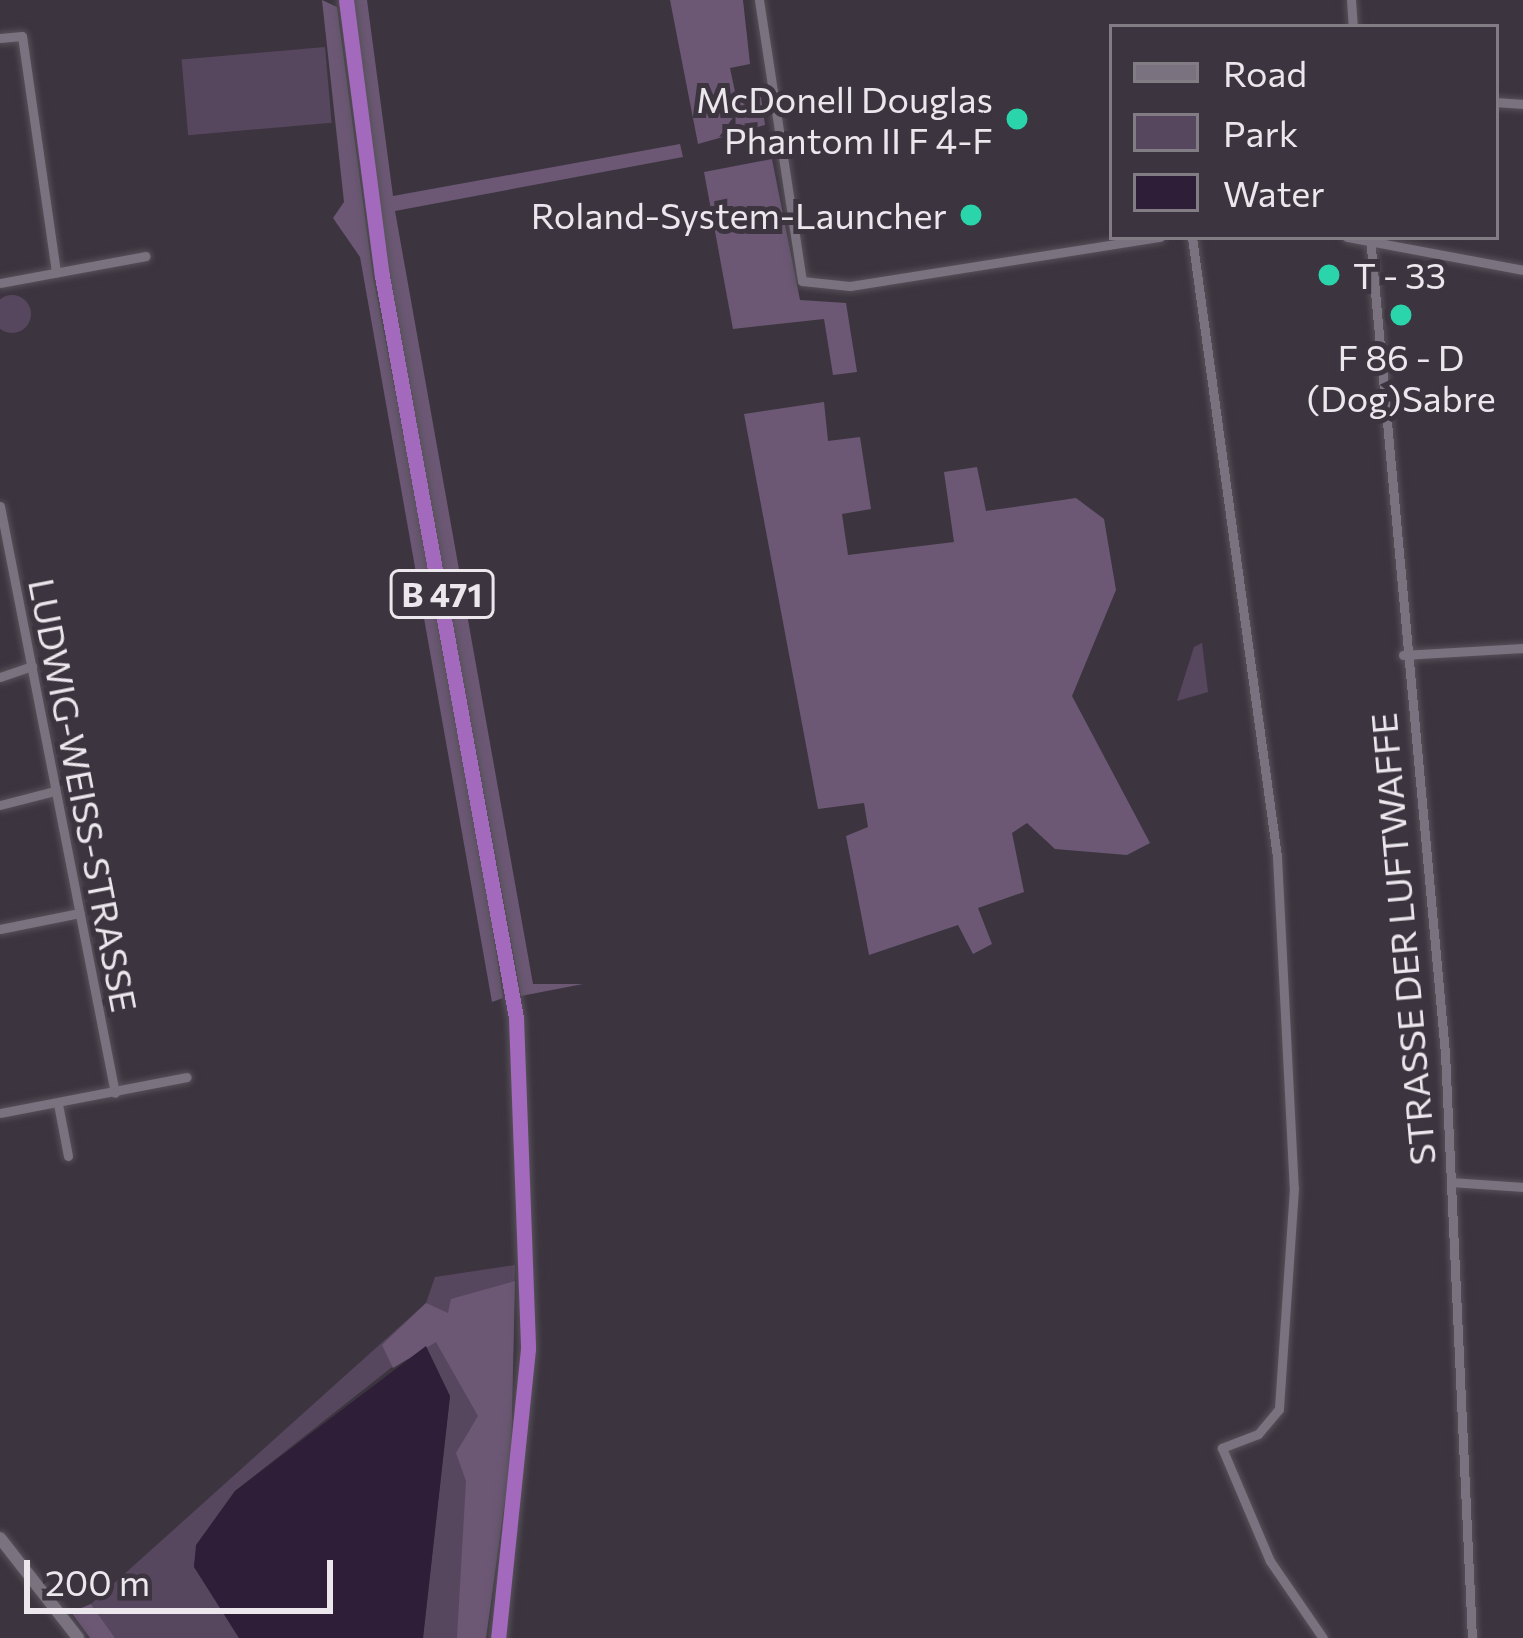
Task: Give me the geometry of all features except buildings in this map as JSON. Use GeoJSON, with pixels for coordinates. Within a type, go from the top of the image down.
{"type":"FeatureCollection","features":[{"type":"Feature","properties":{"kind":"highway","name":"B 471"},"geometry":{"type":"LineString","coordinates":[[346,0],[382,276],[516,1018],[528,1349],[498,1638]]}},
{"type":"Feature","properties":{"kind":"street"},"geometry":{"type":"LineString","coordinates":[[759,0],[802,281],[850,286],[1141,240]]}},
{"type":"Feature","properties":{"kind":"street"},"geometry":{"type":"LineString","coordinates":[[0,38],[22,37],[56,273]]}},
{"type":"Feature","properties":{"kind":"street"},"geometry":{"type":"LineString","coordinates":[[1192,240],[1277,857],[1294,1188],[1279,1408],[1258,1434],[1222,1448],[1270,1562],[1323,1638]]}},
{"type":"Feature","properties":{"kind":"street"},"geometry":{"type":"LineString","coordinates":[[1370,240],[1523,270]]}},
{"type":"Feature","properties":{"kind":"street","name":"STRASSE DER LUFTWAFFE"},"geometry":{"type":"LineString","coordinates":[[1370,240],[1451,1182],[1472,1638]]}},
{"type":"Feature","properties":{"kind":"street"},"geometry":{"type":"LineString","coordinates":[[0,283],[146,256]]}},
{"type":"Feature","properties":{"kind":"street","name":"LUDWIG-WEISS-STRASSE"},"geometry":{"type":"LineString","coordinates":[[0,506],[3,543],[32,666],[115,1093]]}},
{"type":"Feature","properties":{"kind":"street"},"geometry":{"type":"LineString","coordinates":[[1403,655],[1523,648]]}},
{"type":"Feature","properties":{"kind":"street"},"geometry":{"type":"LineString","coordinates":[[0,677],[32,666]]}},
{"type":"Feature","properties":{"kind":"street"},"geometry":{"type":"LineString","coordinates":[[0,805],[56,791]]}},
{"type":"Feature","properties":{"kind":"street"},"geometry":{"type":"LineString","coordinates":[[0,929],[80,913]]}},
{"type":"Feature","properties":{"kind":"street"},"geometry":{"type":"LineString","coordinates":[[0,1114],[187,1077]]}},
{"type":"Feature","properties":{"kind":"street"},"geometry":{"type":"LineString","coordinates":[[58,1104],[68,1156]]}},
{"type":"Feature","properties":{"kind":"street"},"geometry":{"type":"LineString","coordinates":[[1451,1182],[1523,1187]]}},
{"type":"Feature","properties":{"kind":"street"},"geometry":{"type":"LineString","coordinates":[[0,1538],[78,1638]]}},
{"type":"Feature","properties":{"kind":"green space"},"geometry":{"type":"Polygon","coordinates":[[[325,47],[332,123],[188,135],[182,60],[325,47]]]}},
{"type":"Feature","properties":{"kind":"green space"},"geometry":{"type":"Polygon","coordinates":[[[5,296],[19,296],[30,307],[30,321],[19,332],[-1,327],[-1,301],[5,296]]]}},
{"type":"Feature","properties":{"kind":"green space"},"geometry":{"type":"Polygon","coordinates":[[[1202,643],[1208,692],[1177,701],[1194,647],[1202,643]]]}},
{"type":"Feature","properties":{"kind":"green space"},"geometry":{"type":"Polygon","coordinates":[[[515,1265],[511,1455],[486,1638],[423,1638],[450,1396],[406,1356],[235,1491],[197,1545],[194,1566],[239,1638],[115,1638],[91,1604],[426,1303],[435,1277],[515,1265]]]}},
{"type":"Feature","properties":{"kind":"shaded area"},"geometry":{"type":"Polygon","coordinates":[[[322,0],[337,7],[373,277],[469,772],[503,998],[492,1002],[360,257],[333,218],[344,202],[322,0]]]}},
{"type":"Feature","properties":{"kind":"shaded area"},"geometry":{"type":"Polygon","coordinates":[[[351,0],[367,0],[393,196],[680,144],[683,157],[395,211],[533,984],[583,984],[521,996],[388,273],[351,0]]]}},
{"type":"Feature","properties":{"kind":"shaded area"},"geometry":{"type":"Polygon","coordinates":[[[670,0],[743,0],[750,64],[730,68],[737,101],[761,97],[765,125],[698,144],[670,0]]]}},
{"type":"Feature","properties":{"kind":"shaded area"},"geometry":{"type":"Polygon","coordinates":[[[772,159],[800,300],[846,303],[857,372],[833,375],[824,319],[733,329],[704,172],[772,159]]]}},
{"type":"Feature","properties":{"kind":"shaded area"},"geometry":{"type":"Polygon","coordinates":[[[824,402],[828,441],[860,437],[871,509],[842,514],[848,555],[954,542],[944,472],[977,467],[986,511],[1076,498],[1104,519],[1116,590],[1072,696],[1150,843],[1127,855],[1055,849],[1027,823],[1012,833],[1024,892],[978,908],[992,944],[973,954],[958,925],[869,955],[846,836],[868,827],[864,803],[818,809],[744,414],[824,402]]]}},
{"type":"Feature","properties":{"kind":"shaded area"},"geometry":{"type":"Polygon","coordinates":[[[515,1281],[511,1455],[486,1638],[457,1638],[466,1481],[456,1453],[478,1416],[436,1342],[393,1368],[382,1345],[426,1303],[448,1313],[451,1299],[515,1281]]]}},
{"type":"Feature","properties":{"kind":"shaded area"},"geometry":{"type":"Polygon","coordinates":[[[91,1604],[115,1638],[90,1638],[71,1612],[91,1604]]]}},
{"type":"Feature","properties":{"kind":"water"},"geometry":{"type":"Polygon","coordinates":[[[426,1346],[450,1396],[423,1638],[239,1638],[194,1567],[196,1545],[235,1491],[426,1346]]]}},
{"type":"Feature","properties":{"kind":"place","name":"McDonell Douglas Phantom II F 4-F"},"geometry":{"type":"Point","coordinates":[1017,119]}},
{"type":"Feature","properties":{"kind":"place","name":"Roland-System-Launcher"},"geometry":{"type":"Point","coordinates":[971,215]}},
{"type":"Feature","properties":{"kind":"place","name":"T - 33"},"geometry":{"type":"Point","coordinates":[1329,275]}},
{"type":"Feature","properties":{"kind":"place","name":"F 86 - D (Dog)Sabre"},"geometry":{"type":"Point","coordinates":[1401,315]}}]}
